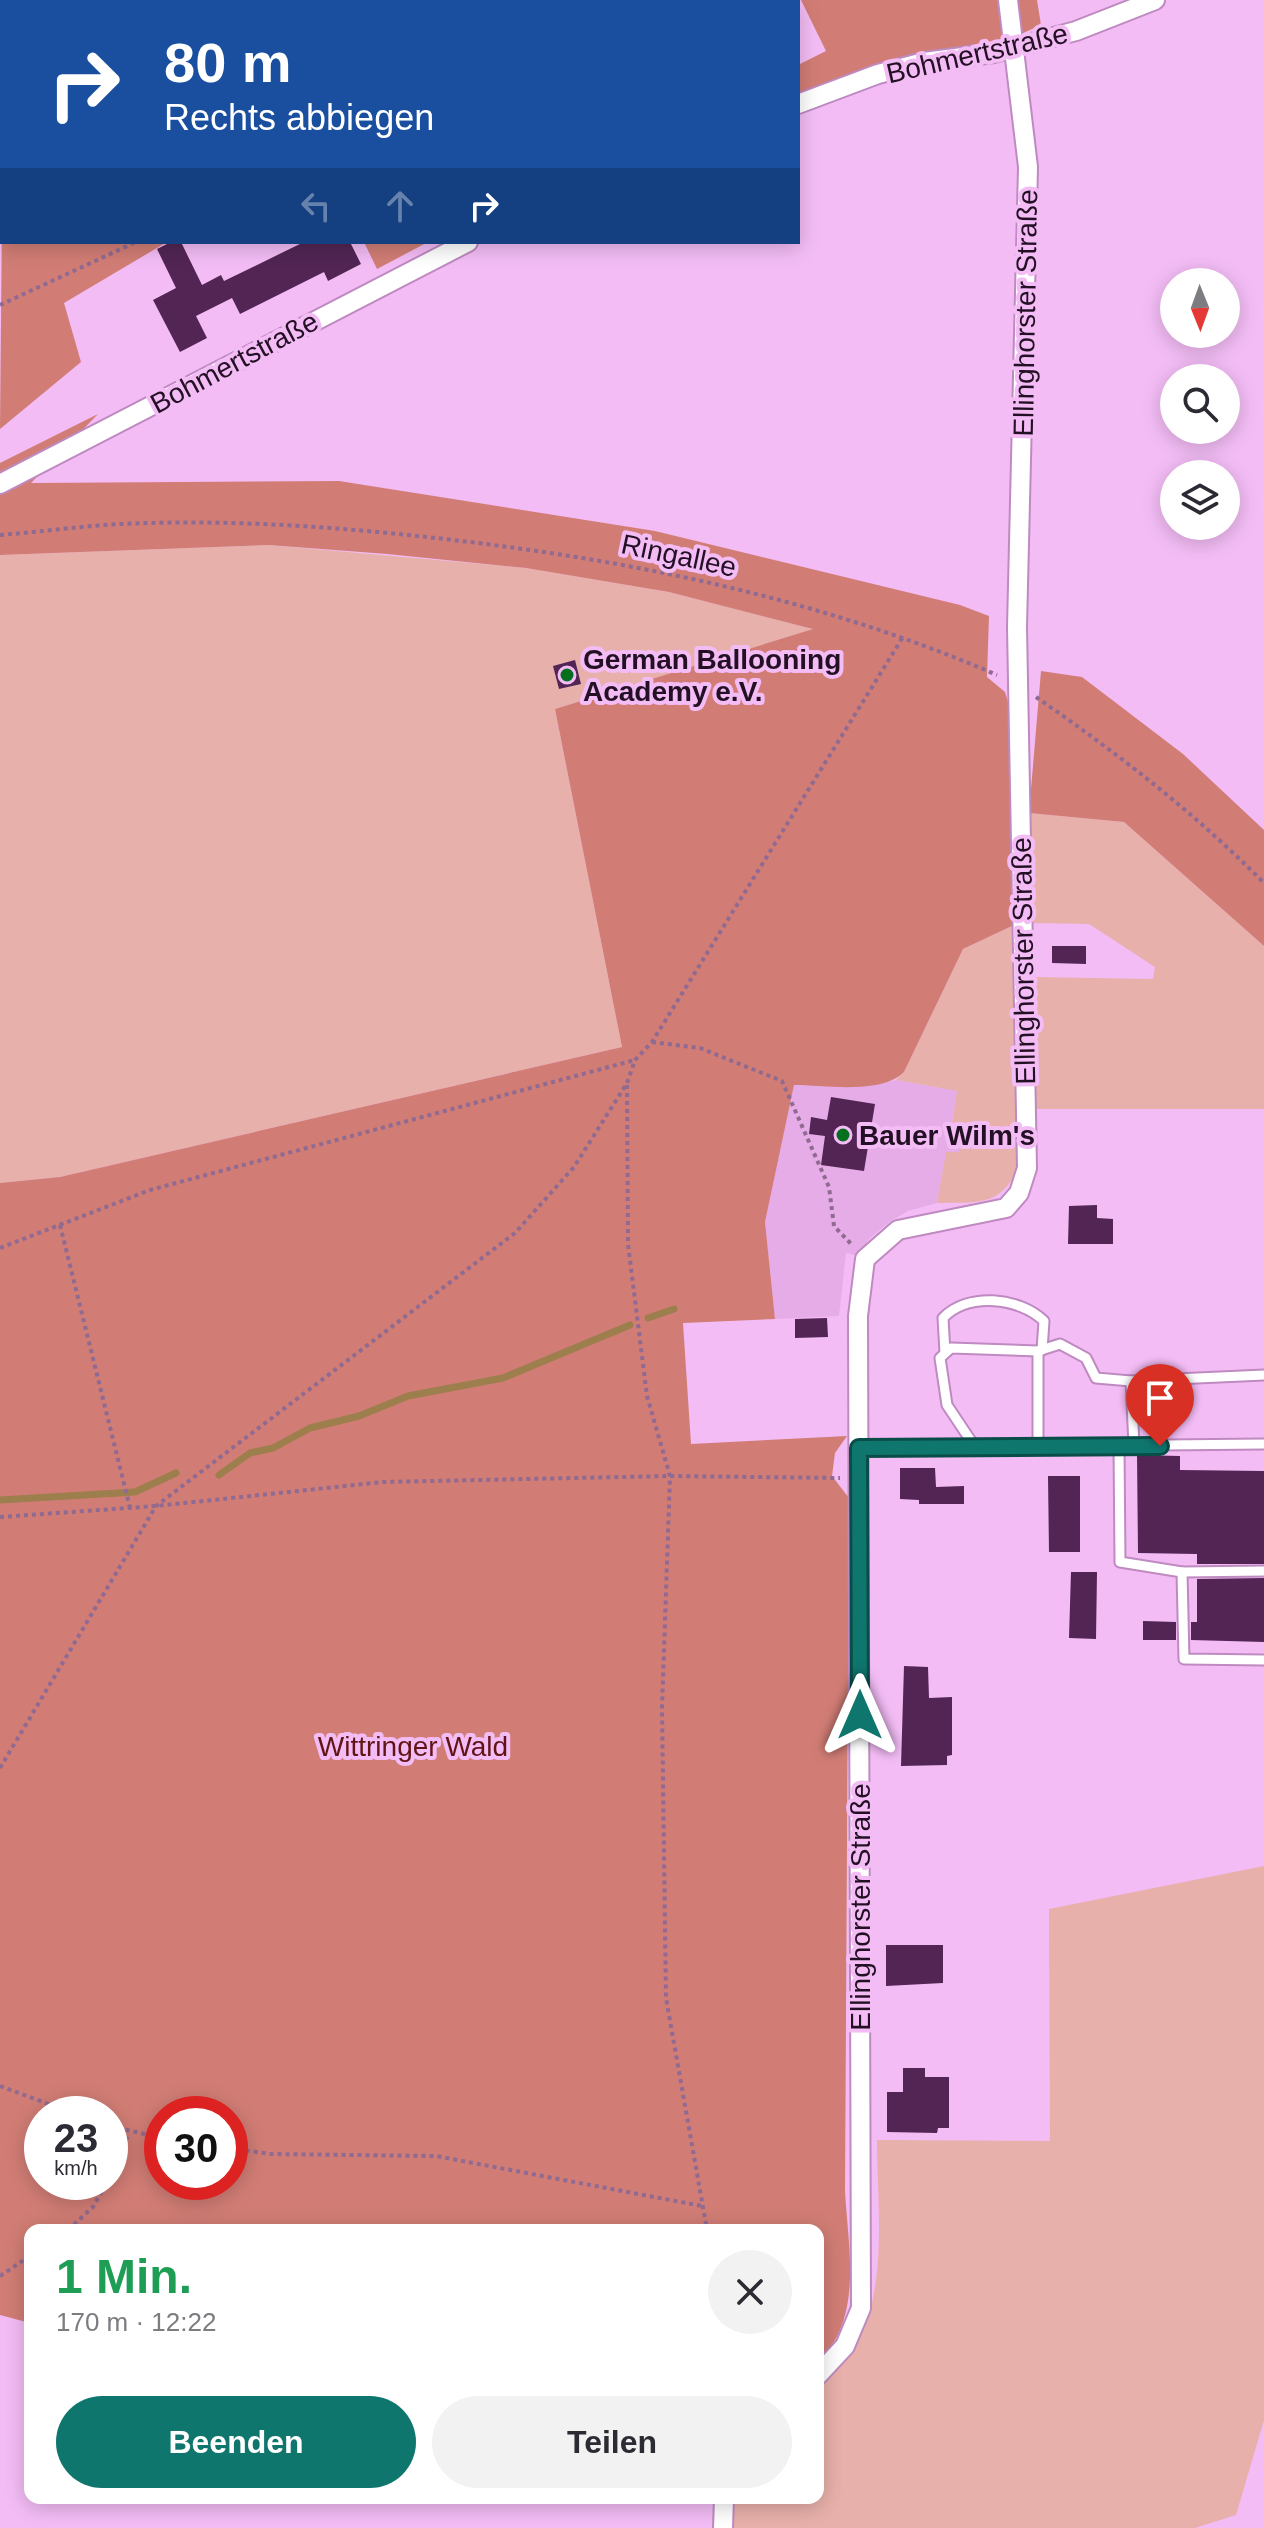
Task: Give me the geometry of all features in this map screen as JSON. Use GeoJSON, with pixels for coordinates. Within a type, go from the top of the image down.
{"type":"FeatureCollection","features":[{"type":"Feature","properties":{"kind":"street","name":"Ellinghorster Straße"},"geometry":{"type":"LineString","coordinates":[[824,2369],[845,2346],[861,2308],[858,1316],[865,1259],[898,1230],[1006,1208],[1019,1193],[1027,1168],[1018,684],[1028,167],[1008,0]]}},
{"type":"Feature","properties":{"kind":"street","name":"Bohmertstraße"},"geometry":{"type":"LineString","coordinates":[[800,103],[878,74],[924,62],[1015,48],[1076,31],[1155,0]]}},
{"type":"Feature","properties":{"kind":"street","name":"Bohmertstraße"},"geometry":{"type":"LineString","coordinates":[[0,484],[464,244]]}},
{"type":"Feature","properties":{"kind":"street"},"geometry":{"type":"LineString","coordinates":[[723,2528],[724,2504]]}},
{"type":"Feature","properties":{"kind":"lane"},"geometry":{"type":"LineString","coordinates":[[945,1353],[943,1318],[954,1307],[975,1302],[1012,1302],[1032,1310],[1044,1321],[1040,1350],[1038,1447]]}},
{"type":"Feature","properties":{"kind":"lane"},"geometry":{"type":"LineString","coordinates":[[975,1447],[947,1405],[940,1358],[951,1348],[1040,1350],[1060,1344],[1086,1358],[1096,1378],[1131,1381],[1264,1375]]}},
{"type":"Feature","properties":{"kind":"lane"},"geometry":{"type":"LineString","coordinates":[[1131,1381],[1134,1446]]}},
{"type":"Feature","properties":{"kind":"lane"},"geometry":{"type":"LineString","coordinates":[[859,1448],[1264,1444]]}},
{"type":"Feature","properties":{"kind":"lane"},"geometry":{"type":"LineString","coordinates":[[1119,1446],[1120,1562],[1182,1572],[1264,1571]]}},
{"type":"Feature","properties":{"kind":"lane"},"geometry":{"type":"LineString","coordinates":[[1182,1572],[1184,1659],[1264,1660]]}},
{"type":"Feature","properties":{"kind":"path"},"geometry":{"type":"LineString","coordinates":[[0,305],[132,244]]}},
{"type":"Feature","properties":{"kind":"path","name":"Ringallee"},"geometry":{"type":"LineString","coordinates":[[0,535],[121,524],[278,524],[363,529],[644,566],[817,608],[903,637],[1018,684],[1138,769],[1209,828],[1264,883]]}},
{"type":"Feature","properties":{"kind":"path"},"geometry":{"type":"LineString","coordinates":[[0,1768],[156,1506],[515,1233],[574,1167],[627,1083],[635,1060],[652,1042],[903,637]]}},
{"type":"Feature","properties":{"kind":"path"},"geometry":{"type":"LineString","coordinates":[[652,1042],[700,1048],[782,1081],[829,1187],[834,1226],[865,1259]]}},
{"type":"Feature","properties":{"kind":"path"},"geometry":{"type":"LineString","coordinates":[[0,1248],[150,1190],[635,1060]]}},
{"type":"Feature","properties":{"kind":"path"},"geometry":{"type":"LineString","coordinates":[[627,1083],[628,1244],[647,1396],[670,1476],[662,1708],[666,1998],[706,2224]]}},
{"type":"Feature","properties":{"kind":"path"},"geometry":{"type":"LineString","coordinates":[[60,1225],[130,1508]]}},
{"type":"Feature","properties":{"kind":"path"},"geometry":{"type":"LineString","coordinates":[[0,1517],[156,1506],[383,1482],[670,1476],[860,1479]]}},
{"type":"Feature","properties":{"kind":"path"},"geometry":{"type":"LineString","coordinates":[[0,2086],[27,2096]]}},
{"type":"Feature","properties":{"kind":"path"},"geometry":{"type":"LineString","coordinates":[[129,2133],[144,2135]]}},
{"type":"Feature","properties":{"kind":"path"},"geometry":{"type":"LineString","coordinates":[[248,2151],[270,2154],[436,2156],[702,2206]]}},
{"type":"Feature","properties":{"kind":"path"},"geometry":{"type":"LineString","coordinates":[[75,2224],[97,2200]]}},
{"type":"Feature","properties":{"kind":"path"},"geometry":{"type":"LineString","coordinates":[[0,2276],[24,2260]]}},
{"type":"Feature","properties":{"kind":"shaded area"},"geometry":{"type":"Polygon","coordinates":[[[269,545],[526,568],[669,592],[814,629],[555,709],[622,1047],[60,1177],[0,1183],[0,555],[269,545]]]}},
{"type":"Feature","properties":{"kind":"shaded area"},"geometry":{"type":"Polygon","coordinates":[[[1029,813],[1124,822],[1264,946],[1264,1109],[1036,1109],[1033,977],[1153,979],[1155,967],[1089,924],[1032,923],[1029,813]]]}},
{"type":"Feature","properties":{"kind":"shaded area"},"geometry":{"type":"Polygon","coordinates":[[[1014,925],[1018,1169],[1011,1182],[994,1197],[974,1202],[937,1203],[946,1152],[959,1152],[968,1125],[952,1123],[957,1091],[896,1080],[904,1072],[963,949],[1014,925]]]}},
{"type":"Feature","properties":{"kind":"shaded area"},"geometry":{"type":"Polygon","coordinates":[[[896,1080],[957,1091],[952,1122],[968,1125],[963,1148],[959,1152],[946,1153],[937,1203],[908,1211],[889,1222],[869,1239],[858,1256],[846,1253],[839,1316],[775,1319],[765,1222],[794,1084],[874,1085],[896,1080]]]}},
{"type":"Feature","properties":{"kind":"shaded area"},"geometry":{"type":"Polygon","coordinates":[[[1264,1866],[1264,2420],[1236,2515],[1195,2528],[732,2528],[732,2504],[824,2504],[824,2379],[843,2363],[860,2337],[871,2307],[877,2274],[877,2140],[1050,2141],[1049,1909],[1264,1866]]]}},
{"type":"Feature","properties":{"kind":"green space"},"geometry":{"type":"Polygon","coordinates":[[[801,0],[1037,0],[1041,25],[992,47],[800,98],[800,64],[826,51],[801,0]]]}},
{"type":"Feature","properties":{"kind":"green space"},"geometry":{"type":"Polygon","coordinates":[[[2,244],[164,244],[64,303],[81,362],[0,429],[2,244]]]}},
{"type":"Feature","properties":{"kind":"green space"},"geometry":{"type":"Polygon","coordinates":[[[365,244],[424,244],[377,269],[365,244]]]}},
{"type":"Feature","properties":{"kind":"green space","name":"Wittringer Wald"},"geometry":{"type":"Polygon","coordinates":[[[98,414],[31,483],[339,481],[655,531],[960,605],[989,616],[987,677],[1005,692],[1008,702],[1014,925],[963,949],[904,1072],[881,1084],[867,1086],[794,1085],[765,1222],[775,1319],[683,1323],[691,1444],[847,1436],[835,1453],[832,1476],[849,1498],[845,2191],[850,2281],[842,2325],[824,2354],[824,2224],[24,2224],[24,2321],[0,2315],[0,1183],[60,1177],[622,1047],[555,709],[813,629],[669,592],[526,568],[269,545],[0,555],[0,463],[98,414]]]}},
{"type":"Feature","properties":{"kind":"green space"},"geometry":{"type":"Polygon","coordinates":[[[1041,671],[1082,677],[1183,754],[1264,830],[1264,946],[1124,822],[1029,813],[1041,671]]]}},
{"type":"Feature","properties":{"kind":"building"},"geometry":{"type":"Polygon","coordinates":[[[167,244],[182,244],[202,285],[221,275],[224,281],[300,244],[351,244],[361,264],[328,281],[324,272],[240,314],[232,298],[196,316],[207,338],[180,352],[153,300],[176,288],[157,249],[167,244]]]}},
{"type":"Feature","properties":{"kind":"building","name":"German Ballooning Academy e.V."},"geometry":{"type":"Polygon","coordinates":[[[575,660],[581,684],[559,689],[553,666],[575,660]]]}},
{"type":"Feature","properties":{"kind":"building"},"geometry":{"type":"Polygon","coordinates":[[[1052,946],[1086,946],[1086,964],[1052,963],[1052,946]]]}},
{"type":"Feature","properties":{"kind":"building","name":"Bauer Wilm's"},"geometry":{"type":"Polygon","coordinates":[[[831,1097],[875,1104],[864,1171],[821,1165],[825,1136],[809,1134],[811,1117],[827,1120],[831,1097]]]}},
{"type":"Feature","properties":{"kind":"building"},"geometry":{"type":"Polygon","coordinates":[[[1097,1205],[1097,1218],[1113,1219],[1113,1244],[1068,1244],[1069,1206],[1097,1205]]]}},
{"type":"Feature","properties":{"kind":"building"},"geometry":{"type":"Polygon","coordinates":[[[827,1318],[828,1337],[795,1338],[795,1319],[827,1318]]]}},
{"type":"Feature","properties":{"kind":"building"},"geometry":{"type":"Polygon","coordinates":[[[1144,1394],[1178,1394],[1178,1415],[1144,1414],[1144,1394]]]}},
{"type":"Feature","properties":{"kind":"building"},"geometry":{"type":"Polygon","coordinates":[[[1137,1455],[1180,1456],[1180,1470],[1264,1471],[1264,1564],[1197,1564],[1197,1554],[1138,1553],[1137,1455]]]}},
{"type":"Feature","properties":{"kind":"building"},"geometry":{"type":"Polygon","coordinates":[[[900,1468],[935,1468],[936,1487],[964,1486],[964,1504],[919,1504],[919,1500],[900,1499],[900,1468]]]}},
{"type":"Feature","properties":{"kind":"building"},"geometry":{"type":"Polygon","coordinates":[[[1048,1476],[1080,1476],[1080,1552],[1049,1552],[1048,1476]]]}},
{"type":"Feature","properties":{"kind":"building"},"geometry":{"type":"Polygon","coordinates":[[[1071,1572],[1097,1572],[1096,1639],[1069,1638],[1071,1572]]]}},
{"type":"Feature","properties":{"kind":"building"},"geometry":{"type":"Polygon","coordinates":[[[1264,1578],[1264,1642],[1191,1640],[1191,1622],[1197,1622],[1197,1579],[1264,1578]]]}},
{"type":"Feature","properties":{"kind":"building"},"geometry":{"type":"Polygon","coordinates":[[[1143,1621],[1176,1622],[1176,1640],[1143,1640],[1143,1621]]]}},
{"type":"Feature","properties":{"kind":"building"},"geometry":{"type":"Polygon","coordinates":[[[904,1666],[928,1667],[929,1698],[952,1697],[952,1755],[947,1756],[947,1765],[901,1766],[904,1666]]]}},
{"type":"Feature","properties":{"kind":"building"},"geometry":{"type":"Polygon","coordinates":[[[886,1945],[943,1945],[943,1983],[886,1986],[886,1945]]]}},
{"type":"Feature","properties":{"kind":"building"},"geometry":{"type":"Polygon","coordinates":[[[903,2068],[925,2068],[925,2077],[949,2077],[949,2128],[938,2128],[937,2133],[887,2132],[887,2092],[903,2092],[903,2068]]]}},
{"type":"Feature","properties":{"kind":"waterway"},"geometry":{"type":"LineString","coordinates":[[648,1318],[674,1309]]}},
{"type":"Feature","properties":{"kind":"waterway"},"geometry":{"type":"LineString","coordinates":[[219,1475],[250,1453],[273,1448],[310,1428],[359,1416],[408,1396],[503,1378],[630,1325]]}},
{"type":"Feature","properties":{"kind":"waterway"},"geometry":{"type":"LineString","coordinates":[[0,1500],[135,1492],[176,1473]]}},
{"type":"Feature","properties":{"kind":"place","name":"German Ballooning Academy e.V."},"geometry":{"type":"Point","coordinates":[567,675]}},
{"type":"Feature","properties":{"kind":"place","name":"Bauer Wilm's"},"geometry":{"type":"Point","coordinates":[843,1135]}},
{"type":"Feature","properties":{"kind":"route"},"geometry":{"type":"LineString","coordinates":[[860,1715],[859,1448],[1160,1446]]}}]}
